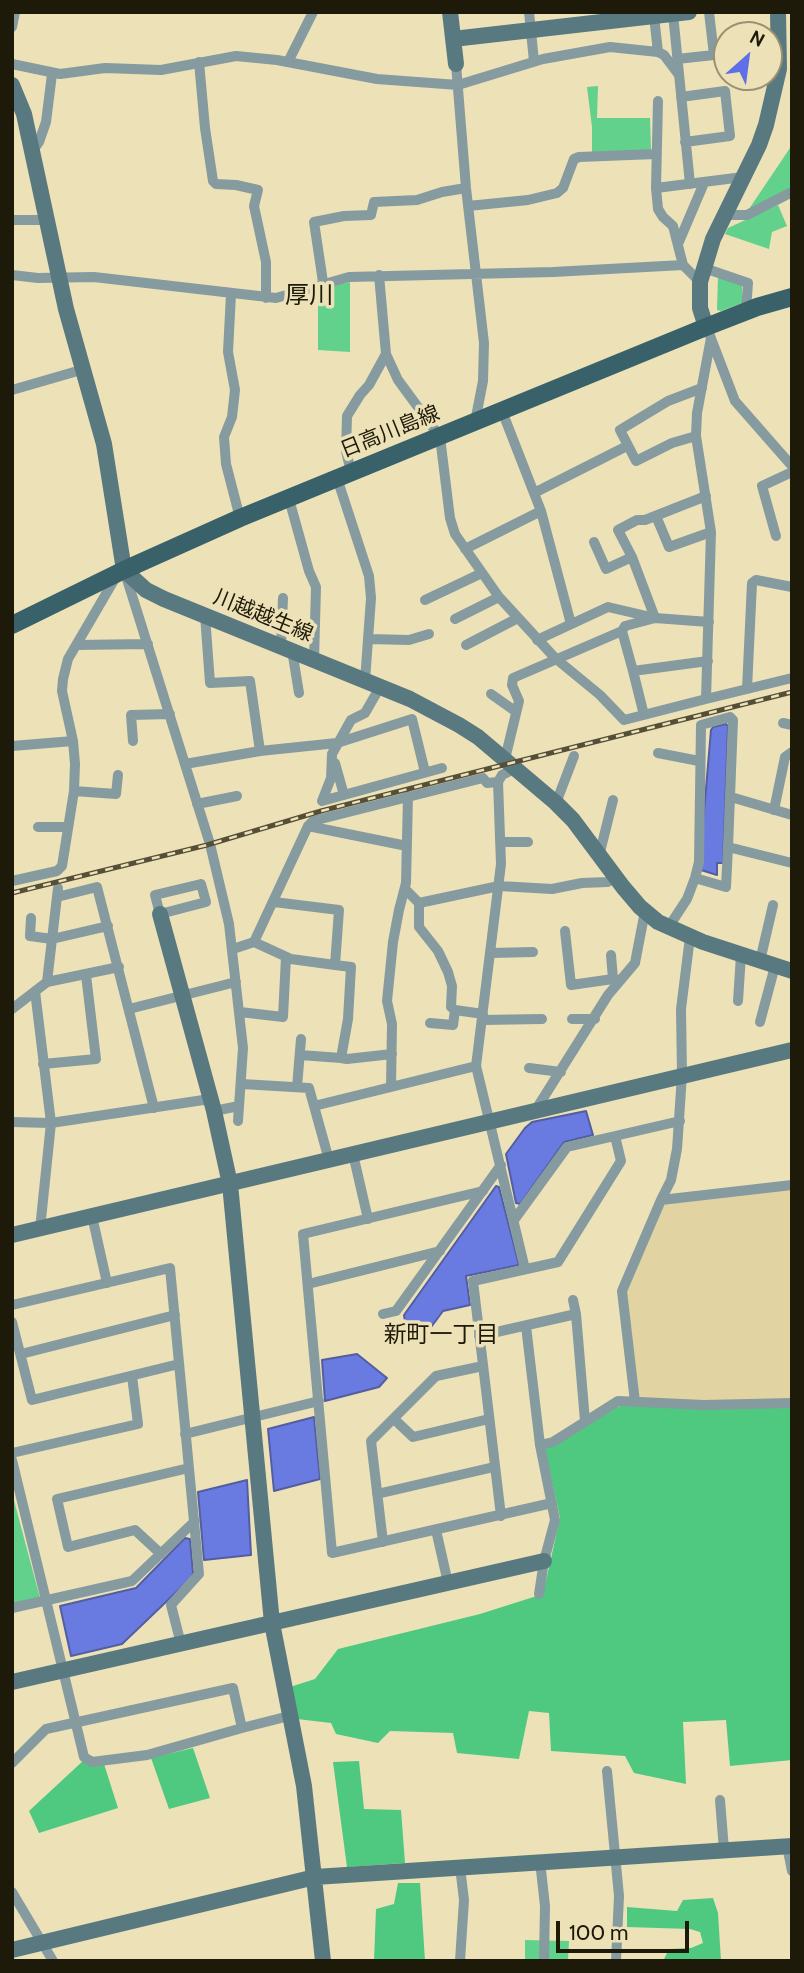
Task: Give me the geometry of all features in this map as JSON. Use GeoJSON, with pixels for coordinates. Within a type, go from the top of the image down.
{"type":"FeatureCollection","features":[{"type":"Feature","properties":{"kind":"main road","name":"日高川島線"},"geometry":{"type":"LineString","coordinates":[[12,625],[120,573],[344,475],[709,332],[746,311],[792,297]]}},
{"type":"Feature","properties":{"kind":"street"},"geometry":{"type":"LineString","coordinates":[[12,27],[15,12]]}},
{"type":"Feature","properties":{"kind":"street"},"geometry":{"type":"LineString","coordinates":[[288,62],[313,12]]}},
{"type":"Feature","properties":{"kind":"street"},"geometry":{"type":"LineString","coordinates":[[450,12],[484,343],[483,381],[475,422]]}},
{"type":"Feature","properties":{"kind":"street"},"geometry":{"type":"LineString","coordinates":[[529,12],[534,61]]}},
{"type":"Feature","properties":{"kind":"street"},"geometry":{"type":"LineString","coordinates":[[677,59],[714,55],[709,12]]}},
{"type":"Feature","properties":{"kind":"street"},"geometry":{"type":"LineString","coordinates":[[778,12],[786,72],[766,125],[713,239],[702,275],[700,308],[736,401],[792,466]]}},
{"type":"Feature","properties":{"kind":"street"},"geometry":{"type":"LineString","coordinates":[[453,39],[617,15],[654,16],[681,13],[677,59],[690,184]]}},
{"type":"Feature","properties":{"kind":"street"},"geometry":{"type":"LineString","coordinates":[[654,16],[658,52]]}},
{"type":"Feature","properties":{"kind":"street"},"geometry":{"type":"LineString","coordinates":[[12,64],[52,74],[99,68],[162,70],[236,56],[288,62],[377,79],[458,85],[534,61],[610,47],[658,52],[664,55],[679,75]]}},
{"type":"Feature","properties":{"kind":"street"},"geometry":{"type":"LineString","coordinates":[[199,62],[213,181],[216,184],[258,190],[254,206],[266,262],[266,298]]}},
{"type":"Feature","properties":{"kind":"street"},"geometry":{"type":"LineString","coordinates":[[32,152],[39,142],[46,122],[52,74]]}},
{"type":"Feature","properties":{"kind":"street"},"geometry":{"type":"LineString","coordinates":[[12,85],[24,114],[81,370],[106,455],[120,573],[148,644],[170,714],[210,844],[229,924],[243,1056],[238,1121]]}},
{"type":"Feature","properties":{"kind":"street"},"geometry":{"type":"LineString","coordinates":[[681,97],[725,91],[730,136],[685,142]]}},
{"type":"Feature","properties":{"kind":"street"},"geometry":{"type":"LineString","coordinates":[[658,101],[656,188],[659,213],[673,226],[683,265]]}},
{"type":"Feature","properties":{"kind":"street"},"geometry":{"type":"LineString","coordinates":[[468,206],[528,200],[556,193],[568,180],[575,159],[579,157],[656,154]]}},
{"type":"Feature","properties":{"kind":"street"},"geometry":{"type":"LineString","coordinates":[[656,188],[743,177]]}},
{"type":"Feature","properties":{"kind":"street"},"geometry":{"type":"LineString","coordinates":[[678,244],[704,183]]}},
{"type":"Feature","properties":{"kind":"street"},"geometry":{"type":"LineString","coordinates":[[323,282],[314,222],[344,216],[371,215],[374,202],[417,200],[466,188]]}},
{"type":"Feature","properties":{"kind":"street"},"geometry":{"type":"LineString","coordinates":[[724,215],[747,215],[792,192]]}},
{"type":"Feature","properties":{"kind":"street"},"geometry":{"type":"LineString","coordinates":[[12,220],[47,220]]}},
{"type":"Feature","properties":{"kind":"street"},"geometry":{"type":"LineString","coordinates":[[12,275],[38,278],[94,277],[266,298],[289,296],[323,282],[349,276],[554,272],[683,265],[702,275],[748,283],[746,311]]}},
{"type":"Feature","properties":{"kind":"street"},"geometry":{"type":"LineString","coordinates":[[379,275],[386,354],[398,380],[440,437],[454,534],[499,597],[555,658],[600,695],[624,720],[792,678]]}},
{"type":"Feature","properties":{"kind":"street"},"geometry":{"type":"LineString","coordinates":[[231,293],[228,352],[235,390],[232,417],[224,438],[226,464],[240,519]]}},
{"type":"Feature","properties":{"kind":"street"},"geometry":{"type":"LineString","coordinates":[[706,699],[711,532],[696,436],[709,332]]}},
{"type":"Feature","properties":{"kind":"street"},"geometry":{"type":"LineString","coordinates":[[386,354],[369,385],[347,416],[344,475],[369,576],[369,639],[373,684],[365,713],[351,720],[332,754],[331,778],[322,801],[442,768]]}},
{"type":"Feature","properties":{"kind":"street"},"geometry":{"type":"LineString","coordinates":[[12,390],[81,370]]}},
{"type":"Feature","properties":{"kind":"street"},"geometry":{"type":"LineString","coordinates":[[696,436],[672,443],[636,461],[620,430],[668,401],[702,388]]}},
{"type":"Feature","properties":{"kind":"street"},"geometry":{"type":"LineString","coordinates":[[502,411],[541,511],[571,624]]}},
{"type":"Feature","properties":{"kind":"street"},"geometry":{"type":"LineString","coordinates":[[534,493],[627,446]]}},
{"type":"Feature","properties":{"kind":"street"},"geometry":{"type":"LineString","coordinates":[[776,536],[762,486],[792,472]]}},
{"type":"Feature","properties":{"kind":"street"},"geometry":{"type":"LineString","coordinates":[[655,618],[632,557],[618,530],[637,520],[645,520],[706,496]]}},
{"type":"Feature","properties":{"kind":"street"},"geometry":{"type":"LineString","coordinates":[[289,499],[316,587],[314,660]]}},
{"type":"Feature","properties":{"kind":"street"},"geometry":{"type":"LineString","coordinates":[[465,549],[541,511]]}},
{"type":"Feature","properties":{"kind":"street"},"geometry":{"type":"LineString","coordinates":[[656,516],[669,547],[711,532]]}},
{"type":"Feature","properties":{"kind":"street"},"geometry":{"type":"LineString","coordinates":[[594,542],[606,569],[632,557]]}},
{"type":"Feature","properties":{"kind":"street"},"geometry":{"type":"LineString","coordinates":[[12,881],[60,870],[74,791],[75,764],[62,691],[65,669],[76,645],[120,573]]}},
{"type":"Feature","properties":{"kind":"street","name":"川越越生線"},"geometry":{"type":"LineString","coordinates":[[120,573],[146,590],[435,712],[478,737],[573,820],[614,876],[645,911],[668,928],[690,937],[792,971]]}},
{"type":"Feature","properties":{"kind":"street"},"geometry":{"type":"LineString","coordinates":[[425,600],[482,573]]}},
{"type":"Feature","properties":{"kind":"street"},"geometry":{"type":"LineString","coordinates":[[747,689],[752,583],[756,580],[792,587]]}},
{"type":"Feature","properties":{"kind":"street"},"geometry":{"type":"LineString","coordinates":[[455,619],[499,597]]}},
{"type":"Feature","properties":{"kind":"street"},"geometry":{"type":"LineString","coordinates":[[283,598],[287,648],[299,693]]}},
{"type":"Feature","properties":{"kind":"street"},"geometry":{"type":"LineString","coordinates":[[537,640],[608,607],[655,618],[709,622]]}},
{"type":"Feature","properties":{"kind":"street"},"geometry":{"type":"LineString","coordinates":[[205,615],[210,683],[250,681],[260,751]]}},
{"type":"Feature","properties":{"kind":"street"},"geometry":{"type":"LineString","coordinates":[[466,645],[519,618]]}},
{"type":"Feature","properties":{"kind":"street"},"geometry":{"type":"LineString","coordinates":[[525,1269],[476,1066],[499,886],[499,782],[510,764],[515,711],[519,701],[512,685],[513,678],[622,631],[625,626],[655,618]]}},
{"type":"Feature","properties":{"kind":"street"},"geometry":{"type":"LineString","coordinates":[[622,631],[644,715]]}},
{"type":"Feature","properties":{"kind":"street"},"geometry":{"type":"LineString","coordinates":[[369,639],[409,640],[429,634]]}},
{"type":"Feature","properties":{"kind":"street"},"geometry":{"type":"LineString","coordinates":[[76,645],[148,644]]}},
{"type":"Feature","properties":{"kind":"street"},"geometry":{"type":"LineString","coordinates":[[633,671],[708,661]]}},
{"type":"Feature","properties":{"kind":"street"},"geometry":{"type":"LineString","coordinates":[[491,694],[515,711]]}},
{"type":"Feature","properties":{"kind":"street"},"geometry":{"type":"LineString","coordinates":[[185,764],[260,751],[337,743],[435,712]]}},
{"type":"Feature","properties":{"kind":"street"},"geometry":{"type":"LineString","coordinates":[[133,741],[131,715],[170,714]]}},
{"type":"Feature","properties":{"kind":"street"},"geometry":{"type":"LineString","coordinates":[[668,928],[687,899],[699,862],[701,725],[730,717],[733,720],[726,887],[695,878]]}},
{"type":"Feature","properties":{"kind":"street"},"geometry":{"type":"LineString","coordinates":[[412,719],[425,772]]}},
{"type":"Feature","properties":{"kind":"street"},"geometry":{"type":"LineString","coordinates":[[12,746],[73,741]]}},
{"type":"Feature","properties":{"kind":"street"},"geometry":{"type":"LineString","coordinates":[[774,810],[785,757],[792,752]]}},
{"type":"Feature","properties":{"kind":"street"},"geometry":{"type":"LineString","coordinates":[[658,753],[699,761]]}},
{"type":"Feature","properties":{"kind":"street"},"geometry":{"type":"LineString","coordinates":[[332,754],[344,795]]}},
{"type":"Feature","properties":{"kind":"street"},"geometry":{"type":"LineString","coordinates":[[556,803],[573,756]]}},
{"type":"Feature","properties":{"kind":"street"},"geometry":{"type":"LineString","coordinates":[[74,791],[116,794],[118,775]]}},
{"type":"Feature","properties":{"kind":"street"},"geometry":{"type":"LineString","coordinates":[[254,942],[308,826],[313,821],[483,778],[487,783],[499,782]]}},
{"type":"Feature","properties":{"kind":"street"},"geometry":{"type":"LineString","coordinates":[[197,804],[237,796]]}},
{"type":"Feature","properties":{"kind":"street"},"geometry":{"type":"LineString","coordinates":[[391,1087],[392,1024],[387,1001],[393,942],[405,889],[408,796]]}},
{"type":"Feature","properties":{"kind":"street"},"geometry":{"type":"LineString","coordinates":[[731,797],[792,815]]}},
{"type":"Feature","properties":{"kind":"street"},"geometry":{"type":"LineString","coordinates":[[599,856],[613,800]]}},
{"type":"Feature","properties":{"kind":"street"},"geometry":{"type":"LineString","coordinates":[[308,826],[407,846]]}},
{"type":"Feature","properties":{"kind":"street"},"geometry":{"type":"LineString","coordinates":[[38,827],[68,827]]}},
{"type":"Feature","properties":{"kind":"street"},"geometry":{"type":"LineString","coordinates":[[500,842],[528,842]]}},
{"type":"Feature","properties":{"kind":"street"},"geometry":{"type":"LineString","coordinates":[[728,847],[792,863]]}},
{"type":"Feature","properties":{"kind":"street"},"geometry":{"type":"LineString","coordinates":[[419,903],[499,886],[552,889],[582,883],[608,882],[614,876]]}},
{"type":"Feature","properties":{"kind":"street"},"geometry":{"type":"LineString","coordinates":[[160,914],[206,902],[201,884],[155,895],[160,914],[183,997],[212,1105],[230,1184],[272,1623],[304,1786],[316,1877],[323,1961]]}},
{"type":"Feature","properties":{"kind":"street"},"geometry":{"type":"LineString","coordinates":[[47,982],[57,893],[97,887],[154,1108]]}},
{"type":"Feature","properties":{"kind":"street"},"geometry":{"type":"LineString","coordinates":[[405,889],[419,903],[419,927],[438,950],[448,972],[452,986],[451,1007],[483,1017],[542,1019]]}},
{"type":"Feature","properties":{"kind":"street"},"geometry":{"type":"LineString","coordinates":[[274,902],[340,910],[335,965]]}},
{"type":"Feature","properties":{"kind":"street"},"geometry":{"type":"LineString","coordinates":[[760,1022],[773,905]]}},
{"type":"Feature","properties":{"kind":"street"},"geometry":{"type":"LineString","coordinates":[[535,1112],[595,1019],[617,979],[635,963],[645,911]]}},
{"type":"Feature","properties":{"kind":"street"},"geometry":{"type":"LineString","coordinates":[[31,918],[30,936],[52,939],[108,926]]}},
{"type":"Feature","properties":{"kind":"street"},"geometry":{"type":"LineString","coordinates":[[565,931],[571,985],[617,979]]}},
{"type":"Feature","properties":{"kind":"street"},"geometry":{"type":"LineString","coordinates":[[635,1402],[622,1291],[671,1180],[680,1121],[681,1009],[690,937]]}},
{"type":"Feature","properties":{"kind":"street"},"geometry":{"type":"LineString","coordinates":[[233,949],[254,942],[286,957],[351,967],[348,1019],[341,1058]]}},
{"type":"Feature","properties":{"kind":"street"},"geometry":{"type":"LineString","coordinates":[[491,953],[533,953]]}},
{"type":"Feature","properties":{"kind":"street"},"geometry":{"type":"LineString","coordinates":[[611,955],[617,979]]}},
{"type":"Feature","properties":{"kind":"street"},"geometry":{"type":"LineString","coordinates":[[738,1001],[741,955]]}},
{"type":"Feature","properties":{"kind":"street"},"geometry":{"type":"LineString","coordinates":[[240,1012],[283,1017],[286,957]]}},
{"type":"Feature","properties":{"kind":"street"},"geometry":{"type":"LineString","coordinates":[[12,1009],[47,982],[119,967]]}},
{"type":"Feature","properties":{"kind":"street"},"geometry":{"type":"LineString","coordinates":[[43,1064],[96,1059],[86,975]]}},
{"type":"Feature","properties":{"kind":"street"},"geometry":{"type":"LineString","coordinates":[[129,1009],[236,982]]}},
{"type":"Feature","properties":{"kind":"street"},"geometry":{"type":"LineString","coordinates":[[35,991],[51,1123],[40,1229]]}},
{"type":"Feature","properties":{"kind":"street"},"geometry":{"type":"LineString","coordinates":[[430,1023],[453,1025],[455,1010]]}},
{"type":"Feature","properties":{"kind":"street"},"geometry":{"type":"LineString","coordinates":[[572,1019],[595,1019]]}},
{"type":"Feature","properties":{"kind":"street"},"geometry":{"type":"LineString","coordinates":[[297,1087],[301,1039]]}},
{"type":"Feature","properties":{"kind":"street"},"geometry":{"type":"LineString","coordinates":[[12,1235],[792,1050]]}},
{"type":"Feature","properties":{"kind":"street"},"geometry":{"type":"LineString","coordinates":[[300,1055],[347,1059],[392,1054]]}},
{"type":"Feature","properties":{"kind":"street"},"geometry":{"type":"LineString","coordinates":[[314,1106],[476,1066]]}},
{"type":"Feature","properties":{"kind":"street"},"geometry":{"type":"LineString","coordinates":[[529,1068],[561,1072]]}},
{"type":"Feature","properties":{"kind":"street"},"geometry":{"type":"LineString","coordinates":[[242,1084],[309,1088],[329,1160]]}},
{"type":"Feature","properties":{"kind":"street"},"geometry":{"type":"LineString","coordinates":[[12,1122],[51,1123],[154,1108],[239,1106]]}},
{"type":"Feature","properties":{"kind":"street"},"geometry":{"type":"LineString","coordinates":[[514,1220],[567,1147],[680,1121]]}},
{"type":"Feature","properties":{"kind":"street"},"geometry":{"type":"LineString","coordinates":[[501,1516],[472,1281],[558,1262],[621,1161],[615,1136]]}},
{"type":"Feature","properties":{"kind":"street"},"geometry":{"type":"LineString","coordinates":[[353,1154],[368,1219]]}},
{"type":"Feature","properties":{"kind":"street"},"geometry":{"type":"LineString","coordinates":[[383,1314],[396,1311],[500,1166]]}},
{"type":"Feature","properties":{"kind":"street"},"geometry":{"type":"LineString","coordinates":[[661,1200],[792,1185]]}},
{"type":"Feature","properties":{"kind":"street"},"geometry":{"type":"LineString","coordinates":[[483,1191],[303,1234],[332,1553],[552,1503]]}},
{"type":"Feature","properties":{"kind":"street"},"geometry":{"type":"LineString","coordinates":[[92,1216],[107,1283]]}},
{"type":"Feature","properties":{"kind":"street"},"geometry":{"type":"LineString","coordinates":[[308,1284],[440,1251]]}},
{"type":"Feature","properties":{"kind":"street"},"geometry":{"type":"LineString","coordinates":[[12,1306],[170,1268],[200,1574],[171,1605],[181,1644]]}},
{"type":"Feature","properties":{"kind":"street"},"geometry":{"type":"LineString","coordinates":[[573,1300],[585,1421]]}},
{"type":"Feature","properties":{"kind":"street"},"geometry":{"type":"LineString","coordinates":[[479,1336],[576,1314]]}},
{"type":"Feature","properties":{"kind":"street"},"geometry":{"type":"LineString","coordinates":[[21,1354],[175,1315]]}},
{"type":"Feature","properties":{"kind":"street"},"geometry":{"type":"LineString","coordinates":[[12,1322],[32,1400],[179,1364]]}},
{"type":"Feature","properties":{"kind":"street"},"geometry":{"type":"LineString","coordinates":[[526,1326],[540,1445],[555,1520],[539,1594]]}},
{"type":"Feature","properties":{"kind":"street"},"geometry":{"type":"LineString","coordinates":[[383,1542],[371,1441],[436,1376],[483,1366]]}},
{"type":"Feature","properties":{"kind":"street"},"geometry":{"type":"LineString","coordinates":[[12,1453],[138,1424],[132,1376]]}},
{"type":"Feature","properties":{"kind":"street"},"geometry":{"type":"LineString","coordinates":[[186,1434],[319,1401]]}},
{"type":"Feature","properties":{"kind":"street"},"geometry":{"type":"LineString","coordinates":[[540,1445],[554,1442],[618,1401],[704,1405],[792,1403]]}},
{"type":"Feature","properties":{"kind":"street"},"geometry":{"type":"LineString","coordinates":[[394,1419],[413,1437],[489,1419]]}},
{"type":"Feature","properties":{"kind":"street"},"geometry":{"type":"LineString","coordinates":[[12,1460],[84,1757],[92,1762],[147,1755],[289,1716]]}},
{"type":"Feature","properties":{"kind":"street"},"geometry":{"type":"LineString","coordinates":[[377,1494],[494,1467]]}},
{"type":"Feature","properties":{"kind":"street"},"geometry":{"type":"LineString","coordinates":[[161,1554],[135,1530],[68,1547],[57,1499],[189,1468]]}},
{"type":"Feature","properties":{"kind":"street"},"geometry":{"type":"LineString","coordinates":[[12,1608],[132,1581],[195,1521]]}},
{"type":"Feature","properties":{"kind":"street"},"geometry":{"type":"LineString","coordinates":[[436,1530],[449,1583]]}},
{"type":"Feature","properties":{"kind":"street"},"geometry":{"type":"LineString","coordinates":[[12,1682],[544,1561]]}},
{"type":"Feature","properties":{"kind":"street"},"geometry":{"type":"LineString","coordinates":[[12,1763],[46,1729],[233,1688],[242,1728]]}},
{"type":"Feature","properties":{"kind":"street"},"geometry":{"type":"LineString","coordinates":[[607,1771],[619,1896],[616,1961]]}},
{"type":"Feature","properties":{"kind":"street"},"geometry":{"type":"LineString","coordinates":[[720,1801],[724,1850]]}},
{"type":"Feature","properties":{"kind":"street"},"geometry":{"type":"LineString","coordinates":[[12,1950],[316,1877],[789,1846],[792,1871]]}},
{"type":"Feature","properties":{"kind":"street"},"geometry":{"type":"LineString","coordinates":[[540,1861],[545,1929],[544,1961]]}},
{"type":"Feature","properties":{"kind":"street"},"geometry":{"type":"LineString","coordinates":[[460,1867],[464,1900],[460,1961]]}},
{"type":"Feature","properties":{"kind":"street"},"geometry":{"type":"LineString","coordinates":[[12,1892],[53,1961]]}},
{"type":"Feature","properties":{"kind":"shaded area"},"geometry":{"type":"Polygon","coordinates":[[[792,1185],[792,1400],[635,1402],[622,1291],[661,1200],[792,1185]]]}},
{"type":"Feature","properties":{"kind":"green space"},"geometry":{"type":"Polygon","coordinates":[[[598,86],[597,118],[650,118],[651,149],[592,154],[587,87],[598,86]]]}},
{"type":"Feature","properties":{"kind":"green space"},"geometry":{"type":"Polygon","coordinates":[[[792,145],[792,189],[749,209],[792,145]]]}},
{"type":"Feature","properties":{"kind":"green space"},"geometry":{"type":"Polygon","coordinates":[[[778,205],[787,226],[772,232],[769,249],[725,234],[728,228],[778,205]]]}},
{"type":"Feature","properties":{"kind":"green space"},"geometry":{"type":"Polygon","coordinates":[[[718,277],[742,285],[742,303],[717,310],[718,277]]]}},
{"type":"Feature","properties":{"kind":"green space"},"geometry":{"type":"Polygon","coordinates":[[[350,282],[350,352],[318,350],[318,290],[350,282]]]}},
{"type":"Feature","properties":{"kind":"green space"},"geometry":{"type":"Polygon","coordinates":[[[792,1407],[792,1760],[730,1766],[726,1720],[683,1722],[686,1784],[634,1773],[625,1756],[551,1751],[549,1713],[529,1711],[519,1759],[457,1753],[453,1733],[390,1731],[378,1743],[336,1734],[331,1723],[297,1719],[290,1687],[315,1679],[338,1649],[480,1614],[543,1594],[560,1518],[545,1449],[611,1408],[792,1407]]]}},
{"type":"Feature","properties":{"kind":"green space"},"geometry":{"type":"Polygon","coordinates":[[[12,1493],[40,1598],[12,1604],[12,1493]]]}},
{"type":"Feature","properties":{"kind":"green space"},"geometry":{"type":"Polygon","coordinates":[[[193,1748],[210,1798],[169,1809],[151,1758],[193,1748]]]}},
{"type":"Feature","properties":{"kind":"green space"},"geometry":{"type":"Polygon","coordinates":[[[84,1760],[104,1764],[118,1808],[39,1833],[29,1811],[84,1760]]]}},
{"type":"Feature","properties":{"kind":"green space"},"geometry":{"type":"Polygon","coordinates":[[[359,1761],[364,1809],[401,1810],[405,1863],[347,1867],[333,1762],[359,1761]]]}},
{"type":"Feature","properties":{"kind":"green space"},"geometry":{"type":"Polygon","coordinates":[[[398,1883],[420,1883],[425,1961],[374,1961],[376,1909],[394,1904],[398,1883]]]}},
{"type":"Feature","properties":{"kind":"green space"},"geometry":{"type":"Polygon","coordinates":[[[713,1898],[718,1913],[721,1961],[663,1961],[669,1949],[691,1948],[703,1943],[700,1932],[690,1929],[627,1927],[627,1907],[677,1911],[683,1900],[713,1898]]]}},
{"type":"Feature","properties":{"kind":"green space"},"geometry":{"type":"Polygon","coordinates":[[[525,1940],[569,1941],[568,1961],[525,1961],[525,1940]]]}},
{"type":"Feature","properties":{"kind":"water"},"geometry":{"type":"Polygon","coordinates":[[[726,724],[723,863],[717,863],[717,875],[701,870],[702,835],[711,730],[726,724]]]}},
{"type":"Feature","properties":{"kind":"water"},"geometry":{"type":"Polygon","coordinates":[[[586,1111],[593,1135],[564,1142],[520,1204],[516,1203],[506,1154],[525,1128],[532,1122],[586,1111]]]}},
{"type":"Feature","properties":{"kind":"water"},"geometry":{"type":"Polygon","coordinates":[[[496,1186],[499,1187],[519,1265],[466,1276],[470,1305],[443,1311],[423,1338],[405,1322],[404,1315],[496,1186]]]}},
{"type":"Feature","properties":{"kind":"water"},"geometry":{"type":"Polygon","coordinates":[[[357,1354],[387,1378],[379,1387],[325,1401],[322,1360],[357,1354]]]}},
{"type":"Feature","properties":{"kind":"water"},"geometry":{"type":"Polygon","coordinates":[[[314,1417],[320,1479],[274,1491],[268,1429],[314,1417]]]}},
{"type":"Feature","properties":{"kind":"water"},"geometry":{"type":"Polygon","coordinates":[[[247,1480],[251,1555],[204,1560],[198,1492],[247,1480]]]}},
{"type":"Feature","properties":{"kind":"water"},"geometry":{"type":"Polygon","coordinates":[[[185,1538],[190,1539],[193,1573],[191,1578],[122,1644],[71,1656],[60,1606],[136,1588],[185,1538]]]}},
{"type":"Feature","properties":{"kind":"railway"},"geometry":{"type":"LineString","coordinates":[[12,893],[207,845],[321,811],[792,692]]}},
{"type":"Feature","properties":{"kind":"district","name":"厚川"},"geometry":{"type":"Point","coordinates":[309,296]}},
{"type":"Feature","properties":{"kind":"district","name":"新町一丁目"},"geometry":{"type":"Point","coordinates":[441,1335]}}]}
